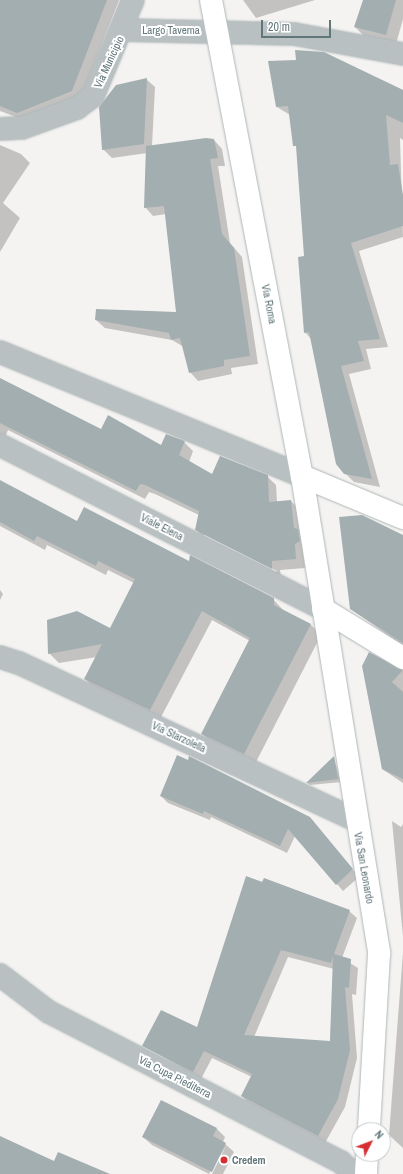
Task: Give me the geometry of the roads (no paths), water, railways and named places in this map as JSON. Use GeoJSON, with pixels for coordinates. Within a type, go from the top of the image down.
{"type":"FeatureCollection","features":[{"type":"Feature","properties":{"kind":"main road","name":"Via Roma"},"geometry":{"type":"LineString","coordinates":[[211,0],[218,30],[302,476],[323,609]]}},
{"type":"Feature","properties":{"kind":"main road"},"geometry":{"type":"LineString","coordinates":[[302,476],[403,518]]}},
{"type":"Feature","properties":{"kind":"main road"},"geometry":{"type":"LineString","coordinates":[[323,609],[403,658]]}},
{"type":"Feature","properties":{"kind":"main road","name":"Via San Leonardo"},"geometry":{"type":"LineString","coordinates":[[323,609],[356,820],[379,954],[369,1122]]}},
{"type":"Feature","properties":{"kind":"main road"},"geometry":{"type":"LineString","coordinates":[[366,1174],[367,1162]]}},
{"type":"Feature","properties":{"kind":"street","name":"Via Municipio"},"geometry":{"type":"LineString","coordinates":[[0,129],[22,128],[77,108],[93,96],[123,30],[133,0]]}},
{"type":"Feature","properties":{"kind":"street","name":"Largo Taverna"},"geometry":{"type":"LineString","coordinates":[[123,30],[218,30],[294,34],[401,49]]}},
{"type":"Feature","properties":{"kind":"street"},"geometry":{"type":"LineString","coordinates":[[0,352],[302,476]]}},
{"type":"Feature","properties":{"kind":"street","name":"Viale Elena"},"geometry":{"type":"LineString","coordinates":[[0,445],[323,609]]}},
{"type":"Feature","properties":{"kind":"street","name":"Via Starzolella"},"geometry":{"type":"LineString","coordinates":[[0,657],[19,663],[356,820]]}},
{"type":"Feature","properties":{"kind":"street","name":"Via Cupa Piediterra"},"geometry":{"type":"LineString","coordinates":[[0,975],[49,1012],[341,1162],[353,1174]]}},
{"type":"Feature","properties":{"kind":"place","name":"Credem"},"geometry":{"type":"Point","coordinates":[224,1160]}}]}
